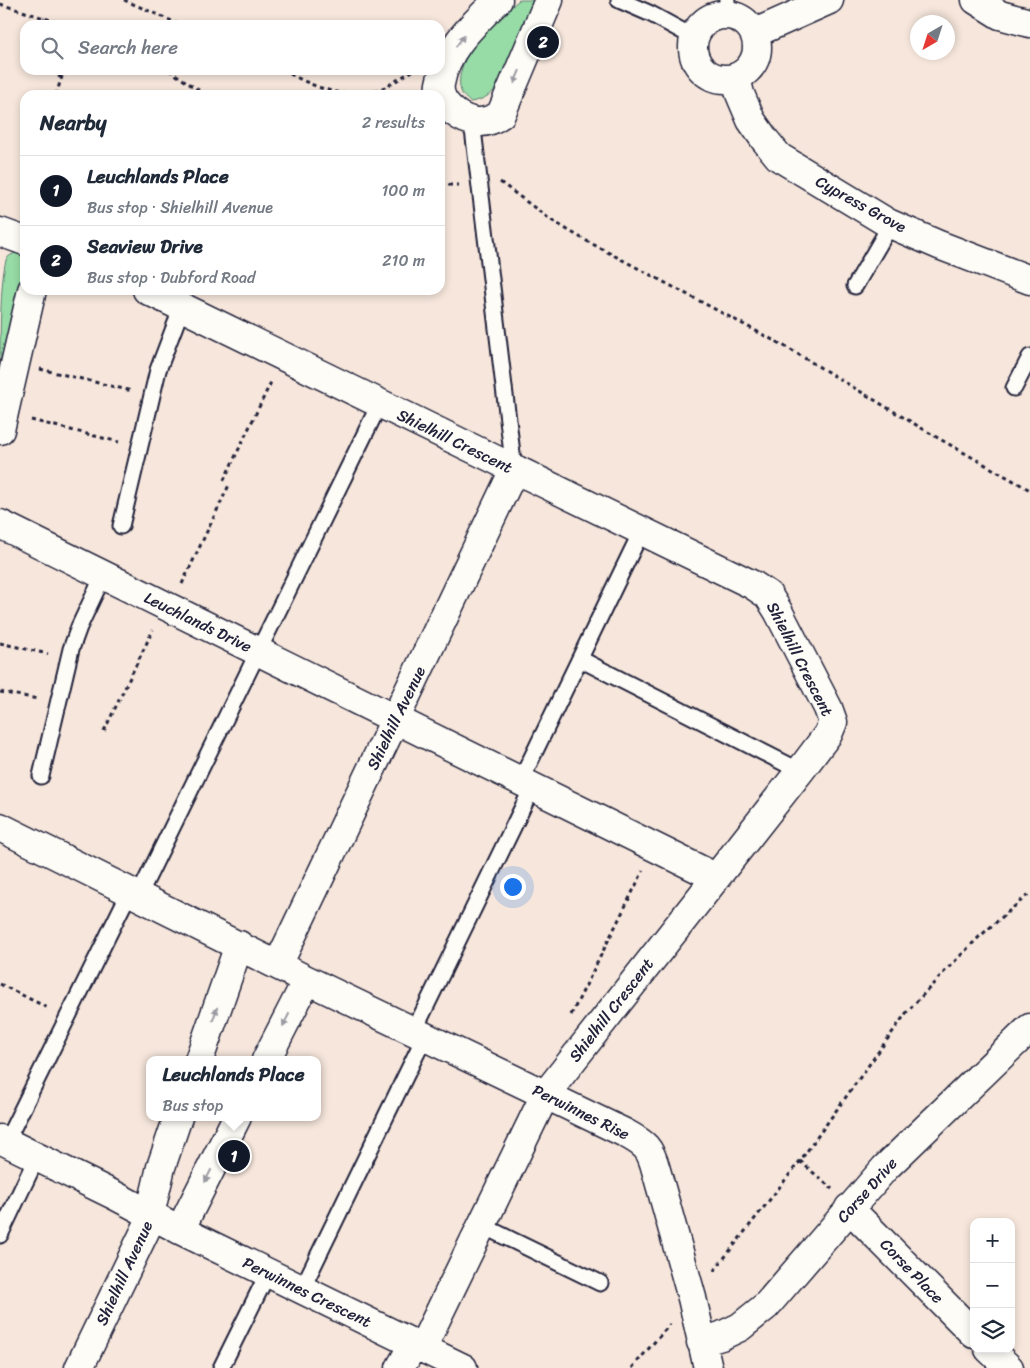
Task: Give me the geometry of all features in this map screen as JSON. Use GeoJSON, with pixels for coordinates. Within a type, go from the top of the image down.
{"type":"FeatureCollection","features":[{"type":"Feature","properties":{"kind":"street"},"geometry":{"type":"LineString","coordinates":[[445,66],[455,47],[468,30],[498,0]]}},
{"type":"Feature","properties":{"kind":"street"},"geometry":{"type":"LineString","coordinates":[[445,104],[472,121],[493,119],[500,114],[549,0]]}},
{"type":"Feature","properties":{"kind":"street"},"geometry":{"type":"LineString","coordinates":[[754,33],[829,0]]}},
{"type":"Feature","properties":{"kind":"street"},"geometry":{"type":"LineString","coordinates":[[976,0],[1000,15],[1030,23]]}},
{"type":"Feature","properties":{"kind":"street"},"geometry":{"type":"LineString","coordinates":[[727,8],[748,24],[754,33],[758,44],[757,54],[753,65],[746,73],[728,80],[719,79],[703,71],[694,56],[694,38],[703,24],[718,16],[727,8]]}},
{"type":"Feature","properties":{"kind":"street"},"geometry":{"type":"LineString","coordinates":[[440,90],[443,75]]}},
{"type":"Feature","properties":{"kind":"street","name":"Cypress Grove"},"geometry":{"type":"LineString","coordinates":[[736,78],[740,94],[752,120],[779,157],[891,224],[939,245],[1030,280]]}},
{"type":"Feature","properties":{"kind":"street"},"geometry":{"type":"LineString","coordinates":[[0,430],[31,295]]}},
{"type":"Feature","properties":{"kind":"street","name":"Shielhill Crescent"},"geometry":{"type":"LineString","coordinates":[[157,295],[753,585],[768,595],[778,611],[828,708],[833,722],[828,734],[800,771],[545,1095],[426,1338],[408,1354],[400,1368]]}},
{"type":"Feature","properties":{"kind":"street","name":"Shielhill Avenue"},"geometry":{"type":"LineString","coordinates":[[278,965],[514,470]]}},
{"type":"Feature","properties":{"kind":"street","name":"Leuchlands Drive"},"geometry":{"type":"LineString","coordinates":[[0,524],[715,877]]}},
{"type":"Feature","properties":{"kind":"street","name":"Perwinnes Rise"},"geometry":{"type":"LineString","coordinates":[[1,830],[134,893],[307,980],[625,1133],[642,1143],[652,1154],[692,1298],[708,1368]]}},
{"type":"Feature","properties":{"kind":"street"},"geometry":{"type":"LineString","coordinates":[[200,1056],[239,945]]}},
{"type":"Feature","properties":{"kind":"street"},"geometry":{"type":"LineString","coordinates":[[268,1056],[307,980]]}},
{"type":"Feature","properties":{"kind":"street","name":"Corse Drive"},"geometry":{"type":"LineString","coordinates":[[701,1342],[721,1336],[740,1327],[766,1306],[885,1168],[1030,1028]]}},
{"type":"Feature","properties":{"kind":"street","name":"Shielhill Avenue"},"geometry":{"type":"LineString","coordinates":[[79,1368],[140,1244],[151,1214],[161,1167],[177,1121]]}},
{"type":"Feature","properties":{"kind":"street","name":"Shielhill Avenue"},"geometry":{"type":"LineString","coordinates":[[180,1230],[235,1121]]}},
{"type":"Feature","properties":{"kind":"street","name":"Perwinnes Crescent"},"geometry":{"type":"LineString","coordinates":[[3,1140],[180,1230],[464,1368]]}},
{"type":"Feature","properties":{"kind":"street","name":"Corse Place"},"geometry":{"type":"LineString","coordinates":[[850,1208],[970,1330]]}},
{"type":"Feature","properties":{"kind":"street"},"geometry":{"type":"LineString","coordinates":[[993,1353],[1009,1368]]}},
{"type":"Feature","properties":{"kind":"lane"},"geometry":{"type":"LineString","coordinates":[[619,0],[650,14],[694,38]]}},
{"type":"Feature","properties":{"kind":"lane"},"geometry":{"type":"LineString","coordinates":[[472,121],[514,470]]}},
{"type":"Feature","properties":{"kind":"lane"},"geometry":{"type":"LineString","coordinates":[[855,286],[891,224]]}},
{"type":"Feature","properties":{"kind":"lane"},"geometry":{"type":"LineString","coordinates":[[121,526],[163,354],[182,307]]}},
{"type":"Feature","properties":{"kind":"lane"},"geometry":{"type":"LineString","coordinates":[[1014,388],[1030,357]]}},
{"type":"Feature","properties":{"kind":"lane"},"geometry":{"type":"LineString","coordinates":[[3,1140],[259,651],[380,404]]}},
{"type":"Feature","properties":{"kind":"lane"},"geometry":{"type":"LineString","coordinates":[[302,1289],[420,1034],[580,659],[641,532]]}},
{"type":"Feature","properties":{"kind":"lane"},"geometry":{"type":"LineString","coordinates":[[41,776],[69,659],[79,627],[103,576]]}},
{"type":"Feature","properties":{"kind":"lane"},"geometry":{"type":"LineString","coordinates":[[580,659],[800,771]]}},
{"type":"Feature","properties":{"kind":"lane"},"geometry":{"type":"LineString","coordinates":[[0,1235],[38,1157]]}},
{"type":"Feature","properties":{"kind":"lane"},"geometry":{"type":"LineString","coordinates":[[481,1225],[600,1283]]}},
{"type":"Feature","properties":{"kind":"lane"},"geometry":{"type":"LineString","coordinates":[[220,1368],[268,1273]]}},
{"type":"Feature","properties":{"kind":"path"},"geometry":{"type":"LineString","coordinates":[[124,0],[170,20]]}},
{"type":"Feature","properties":{"kind":"path"},"geometry":{"type":"LineString","coordinates":[[0,4],[50,20]]}},
{"type":"Feature","properties":{"kind":"path"},"geometry":{"type":"LineString","coordinates":[[57,90],[61,75]]}},
{"type":"Feature","properties":{"kind":"path"},"geometry":{"type":"LineString","coordinates":[[176,75],[199,90]]}},
{"type":"Feature","properties":{"kind":"path"},"geometry":{"type":"LineString","coordinates":[[292,75],[309,85],[327,90]]}},
{"type":"Feature","properties":{"kind":"path"},"geometry":{"type":"LineString","coordinates":[[376,90],[386,87],[406,75]]}},
{"type":"Feature","properties":{"kind":"path"},"geometry":{"type":"LineString","coordinates":[[499,192],[498,182],[501,182],[551,220],[583,239],[786,347],[1030,490]]}},
{"type":"Feature","properties":{"kind":"path"},"geometry":{"type":"LineString","coordinates":[[445,185],[480,184]]}},
{"type":"Feature","properties":{"kind":"path"},"geometry":{"type":"LineString","coordinates":[[39,369],[152,396]]}},
{"type":"Feature","properties":{"kind":"path"},"geometry":{"type":"LineString","coordinates":[[224,480],[272,379]]}},
{"type":"Feature","properties":{"kind":"path"},"geometry":{"type":"LineString","coordinates":[[27,420],[139,447]]}},
{"type":"Feature","properties":{"kind":"path"},"geometry":{"type":"LineString","coordinates":[[181,586],[230,483]]}},
{"type":"Feature","properties":{"kind":"path"},"geometry":{"type":"LineString","coordinates":[[104,731],[154,628]]}},
{"type":"Feature","properties":{"kind":"path"},"geometry":{"type":"LineString","coordinates":[[0,643],[69,659]]}},
{"type":"Feature","properties":{"kind":"path"},"geometry":{"type":"LineString","coordinates":[[0,692],[44,700],[58,709]]}},
{"type":"Feature","properties":{"kind":"path"},"geometry":{"type":"LineString","coordinates":[[569,1019],[655,847]]}},
{"type":"Feature","properties":{"kind":"path"},"geometry":{"type":"LineString","coordinates":[[710,1275],[800,1161],[907,1012],[979,937],[1030,893]]}},
{"type":"Feature","properties":{"kind":"path"},"geometry":{"type":"LineString","coordinates":[[0,984],[67,1017]]}},
{"type":"Feature","properties":{"kind":"path"},"geometry":{"type":"LineString","coordinates":[[800,1161],[850,1208]]}},
{"type":"Feature","properties":{"kind":"path"},"geometry":{"type":"LineString","coordinates":[[632,1368],[672,1321]]}},
{"type":"Feature","properties":{"kind":"green space"},"geometry":{"type":"Polygon","coordinates":[[[519,0],[539,0],[506,74],[488,95],[480,100],[470,102],[462,94],[460,84],[462,68],[468,53],[481,34],[519,0]]]}},
{"type":"Feature","properties":{"kind":"green space"},"geometry":{"type":"Polygon","coordinates":[[[15,253],[20,256],[20,286],[0,370],[4,270],[6,260],[15,253]]]}},
{"type":"Feature","properties":{"kind":"place","name":"Seaview Drive"},"geometry":{"type":"Point","coordinates":[543,42]}},
{"type":"Feature","properties":{"kind":"place","name":"Leuchlands Place"},"geometry":{"type":"Point","coordinates":[234,1156]}}]}
